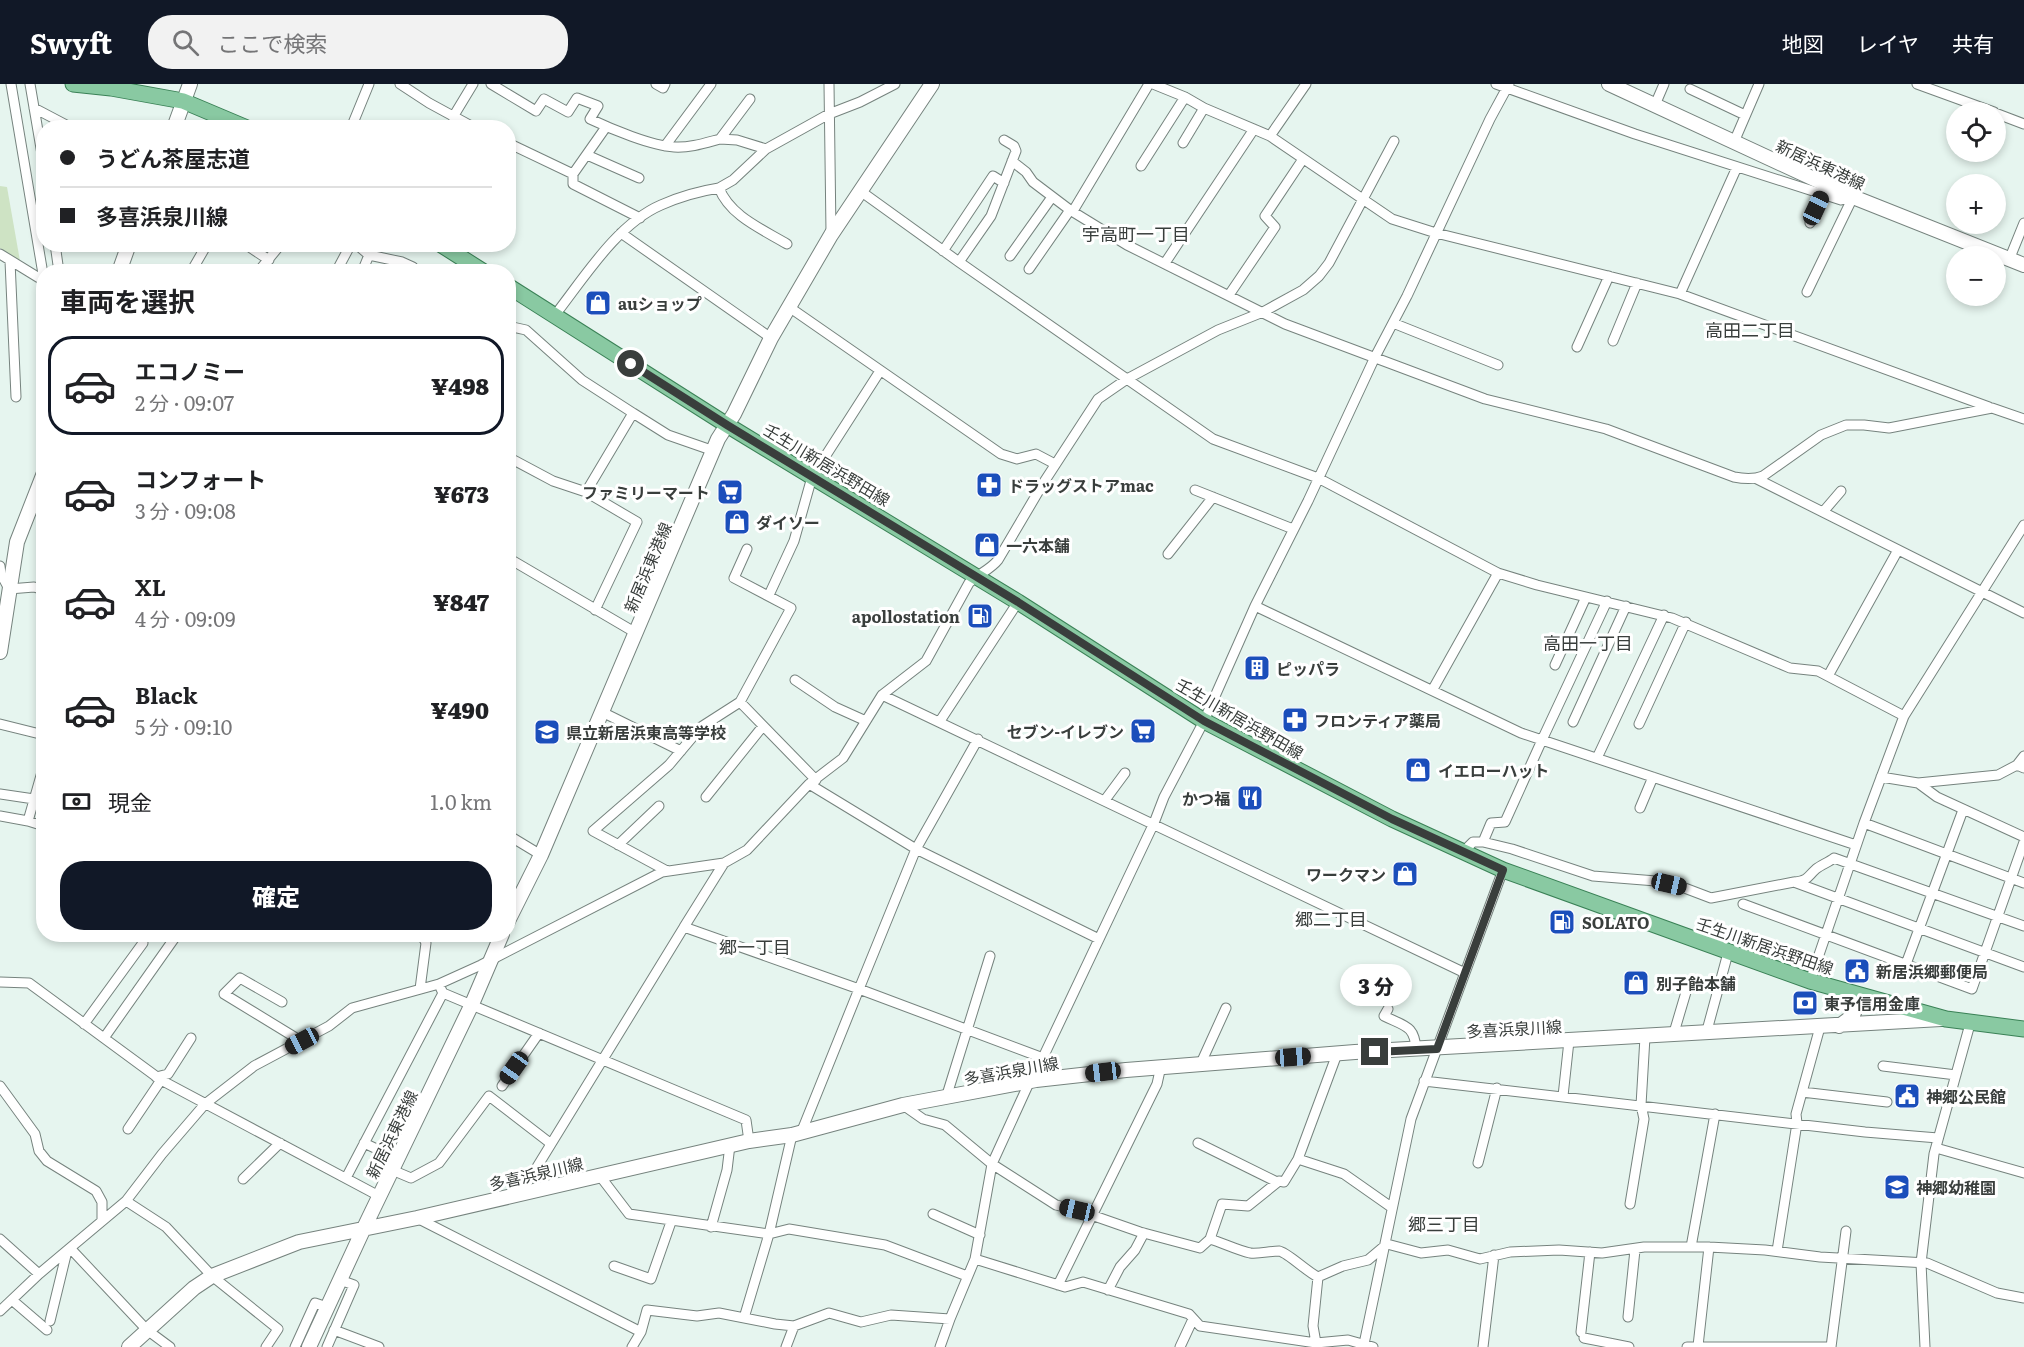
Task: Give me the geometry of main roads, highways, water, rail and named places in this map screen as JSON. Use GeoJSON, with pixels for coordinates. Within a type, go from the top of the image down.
{"type":"FeatureCollection","features":[{"type":"Feature","properties":{"kind":"main road"},"geometry":{"type":"LineString","coordinates":[[73,84],[112,86],[183,101],[228,120]]}},
{"type":"Feature","properties":{"kind":"main road"},"geometry":{"type":"LineString","coordinates":[[177,120],[190,84]]}},
{"type":"Feature","properties":{"kind":"main road","name":"新居浜東港線"},"geometry":{"type":"LineString","coordinates":[[516,905],[541,855],[714,451],[771,338],[859,190],[932,84]]}},
{"type":"Feature","properties":{"kind":"main road","name":"新居浜東港線"},"geometry":{"type":"LineString","coordinates":[[1609,84],[1853,197],[2024,265]]}},
{"type":"Feature","properties":{"kind":"main road"},"geometry":{"type":"LineString","coordinates":[[453,252],[471,264]]}},
{"type":"Feature","properties":{"kind":"main road","name":"壬生川新居浜野田線"},"geometry":{"type":"LineString","coordinates":[[516,291],[727,425],[1018,602],[1204,721],[1321,784],[1503,870],[1728,953],[1810,981],[1946,1019],[1970,1024],[2024,1029]]}},
{"type":"Feature","properties":{"kind":"main road"},"geometry":{"type":"LineString","coordinates":[[0,652],[17,542],[36,493]]}},
{"type":"Feature","properties":{"kind":"main road","name":"新居浜東港線"},"geometry":{"type":"LineString","coordinates":[[309,1347],[472,1004],[498,942]]}},
{"type":"Feature","properties":{"kind":"main road"},"geometry":{"type":"LineString","coordinates":[[1839,1026],[1851,1018],[1855,1011],[1855,1003],[1848,992]]}},
{"type":"Feature","properties":{"kind":"main road","name":"多喜浜泉川線"},"geometry":{"type":"LineString","coordinates":[[129,1347],[194,1288],[212,1276],[299,1242],[417,1218],[749,1140],[797,1134],[903,1105],[1032,1081],[1201,1063],[1946,1019]]}},
{"type":"Feature","properties":{"kind":"place","name":"auショップ"},"geometry":{"type":"Point","coordinates":[598,303]}},
{"type":"Feature","properties":{"kind":"place","name":"ドラッグストアmac"},"geometry":{"type":"Point","coordinates":[989,485]}},
{"type":"Feature","properties":{"kind":"place","name":"ファミリーマート"},"geometry":{"type":"Point","coordinates":[730,492]}},
{"type":"Feature","properties":{"kind":"place","name":"ダイソー"},"geometry":{"type":"Point","coordinates":[737,522]}},
{"type":"Feature","properties":{"kind":"place","name":"一六本舗"},"geometry":{"type":"Point","coordinates":[987,545]}},
{"type":"Feature","properties":{"kind":"place","name":"apollostation"},"geometry":{"type":"Point","coordinates":[980,616]}},
{"type":"Feature","properties":{"kind":"place","name":"ピッパラ"},"geometry":{"type":"Point","coordinates":[1257,668]}},
{"type":"Feature","properties":{"kind":"place","name":"フロンティア薬局"},"geometry":{"type":"Point","coordinates":[1295,720]}},
{"type":"Feature","properties":{"kind":"place","name":"セブン-イレブン"},"geometry":{"type":"Point","coordinates":[1143,731]}},
{"type":"Feature","properties":{"kind":"place","name":"県立新居浜東高等学校"},"geometry":{"type":"Point","coordinates":[547,732]}},
{"type":"Feature","properties":{"kind":"place","name":"イエローハット"},"geometry":{"type":"Point","coordinates":[1418,770]}},
{"type":"Feature","properties":{"kind":"place","name":"かつ福"},"geometry":{"type":"Point","coordinates":[1250,798]}},
{"type":"Feature","properties":{"kind":"place","name":"ワークマン"},"geometry":{"type":"Point","coordinates":[1405,874]}},
{"type":"Feature","properties":{"kind":"place","name":"SOLATO"},"geometry":{"type":"Point","coordinates":[1562,922]}},
{"type":"Feature","properties":{"kind":"place","name":"新居浜郷郵便局"},"geometry":{"type":"Point","coordinates":[1857,971]}},
{"type":"Feature","properties":{"kind":"place","name":"別子飴本舗"},"geometry":{"type":"Point","coordinates":[1636,983]}},
{"type":"Feature","properties":{"kind":"place","name":"東予信用金庫"},"geometry":{"type":"Point","coordinates":[1805,1003]}},
{"type":"Feature","properties":{"kind":"place","name":"神郷公民館"},"geometry":{"type":"Point","coordinates":[1907,1096]}},
{"type":"Feature","properties":{"kind":"place","name":"神郷幼稚園"},"geometry":{"type":"Point","coordinates":[1897,1187]}},
{"type":"Feature","properties":{"kind":"district","name":"宇高町一丁目"},"geometry":{"type":"Point","coordinates":[1136,233]}},
{"type":"Feature","properties":{"kind":"district","name":"高田二丁目"},"geometry":{"type":"Point","coordinates":[1750,329]}},
{"type":"Feature","properties":{"kind":"district","name":"高田一丁目"},"geometry":{"type":"Point","coordinates":[1588,642]}},
{"type":"Feature","properties":{"kind":"district","name":"郷二丁目"},"geometry":{"type":"Point","coordinates":[1331,918]}},
{"type":"Feature","properties":{"kind":"district","name":"郷一丁目"},"geometry":{"type":"Point","coordinates":[755,946]}},
{"type":"Feature","properties":{"kind":"district","name":"郷三丁目"},"geometry":{"type":"Point","coordinates":[1444,1223]}}]}
